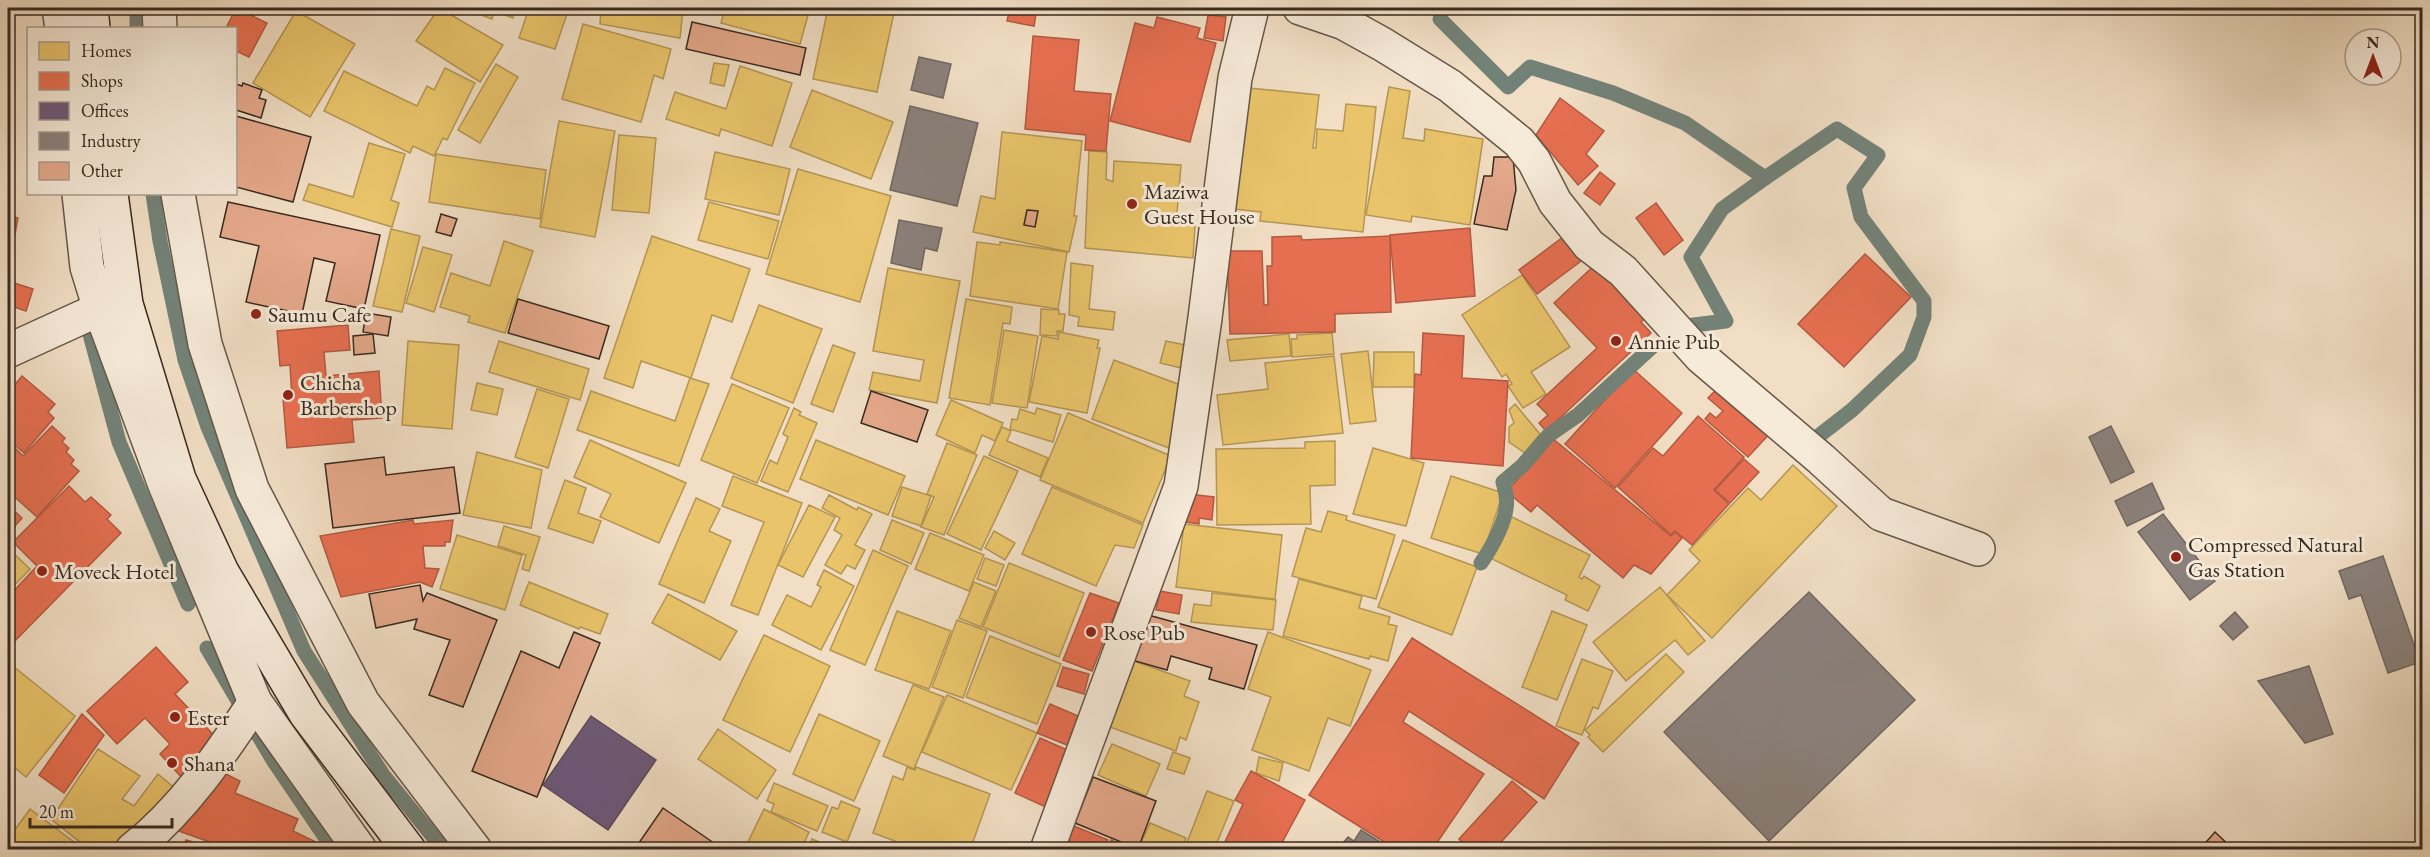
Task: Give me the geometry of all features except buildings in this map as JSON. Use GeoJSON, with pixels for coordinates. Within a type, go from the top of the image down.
{"type":"FeatureCollection","features":[{"type":"Feature","properties":{"kind":"street"},"geometry":{"type":"LineString","coordinates":[[59,8],[62,27]]}},
{"type":"Feature","properties":{"kind":"street"},"geometry":{"type":"LineString","coordinates":[[91,8],[93,27]]}},
{"type":"Feature","properties":{"kind":"street"},"geometry":{"type":"LineString","coordinates":[[159,8],[160,27]]}},
{"type":"Feature","properties":{"kind":"street"},"geometry":{"type":"LineString","coordinates":[[1047,849],[1181,486],[1205,318],[1234,78],[1252,8]]}},
{"type":"Feature","properties":{"kind":"street"},"geometry":{"type":"LineString","coordinates":[[1300,8],[1344,23],[1382,44],[1450,86],[1519,142],[1534,161],[1555,202],[1589,245],[1623,271],[1701,357],[1821,459],[1881,514],[1978,549]]}},
{"type":"Feature","properties":{"kind":"street"},"geometry":{"type":"LineString","coordinates":[[79,195],[87,267],[113,307],[179,479],[222,572],[306,714],[409,849]]}},
{"type":"Feature","properties":{"kind":"street"},"geometry":{"type":"LineString","coordinates":[[111,195],[113,307],[165,485],[255,702],[360,849]]}},
{"type":"Feature","properties":{"kind":"street"},"geometry":{"type":"LineString","coordinates":[[178,195],[205,344],[252,489],[363,704],[475,849]]}},
{"type":"Feature","properties":{"kind":"street"},"geometry":{"type":"LineString","coordinates":[[8,351],[113,307]]}},
{"type":"Feature","properties":{"kind":"street"},"geometry":{"type":"LineString","coordinates":[[132,849],[156,830],[204,775],[255,702]]}},
{"type":"Feature","properties":{"kind":"waterway"},"geometry":{"type":"LineString","coordinates":[[137,8],[137,27]]}},
{"type":"Feature","properties":{"kind":"waterway"},"geometry":{"type":"LineString","coordinates":[[1440,19],[1508,87],[1530,67],[1613,93],[1685,123],[1765,178],[1722,209],[1691,257],[1726,321],[1686,326]]}},
{"type":"Feature","properties":{"kind":"waterway"},"geometry":{"type":"LineString","coordinates":[[1765,178],[1837,129],[1878,155],[1854,188],[1861,217],[1924,301],[1924,317],[1910,355],[1852,410],[1816,438]]}},
{"type":"Feature","properties":{"kind":"waterway"},"geometry":{"type":"LineString","coordinates":[[153,195],[160,241],[185,360],[208,427],[304,651],[383,775],[444,850]]}},
{"type":"Feature","properties":{"kind":"waterway"},"geometry":{"type":"LineString","coordinates":[[84,312],[119,442],[188,604]]}},
{"type":"Feature","properties":{"kind":"waterway"},"geometry":{"type":"LineString","coordinates":[[1481,563],[1503,522],[1507,504],[1503,482],[1522,466],[1549,435],[1578,415],[1653,346]]}},
{"type":"Feature","properties":{"kind":"waterway"},"geometry":{"type":"LineString","coordinates":[[207,648],[273,760],[334,850]]}},
{"type":"Feature","properties":{"kind":"place","name":"Maziwa Guest House"},"geometry":{"type":"Point","coordinates":[1132,204]}},
{"type":"Feature","properties":{"kind":"place","name":"Saumu Cafe"},"geometry":{"type":"Point","coordinates":[256,314]}},
{"type":"Feature","properties":{"kind":"place","name":"Annie Pub"},"geometry":{"type":"Point","coordinates":[1616,341]}},
{"type":"Feature","properties":{"kind":"place","name":"Chicha Barbershop"},"geometry":{"type":"Point","coordinates":[288,395]}},
{"type":"Feature","properties":{"kind":"place","name":"Compressed Natural Gas Station"},"geometry":{"type":"Point","coordinates":[2176,557]}},
{"type":"Feature","properties":{"kind":"place","name":"Moveck Hotel"},"geometry":{"type":"Point","coordinates":[42,571]}},
{"type":"Feature","properties":{"kind":"place","name":"Rose Pub"},"geometry":{"type":"Point","coordinates":[1091,632]}},
{"type":"Feature","properties":{"kind":"place","name":"Ester"},"geometry":{"type":"Point","coordinates":[175,717]}},
{"type":"Feature","properties":{"kind":"place","name":"Shana"},"geometry":{"type":"Point","coordinates":[172,763]}}]}
